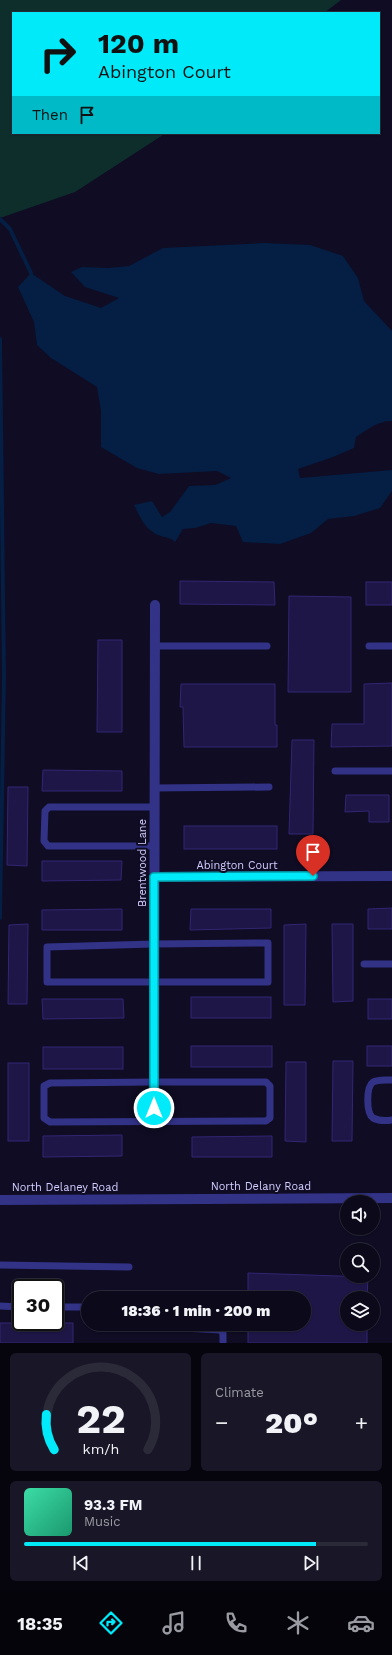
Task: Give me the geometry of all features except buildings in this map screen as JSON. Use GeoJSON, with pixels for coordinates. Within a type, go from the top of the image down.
{"type":"FeatureCollection","features":[{"type":"Feature","properties":{"kind":"street","name":"Brentwood Lane"},"geometry":{"type":"LineString","coordinates":[[154,1121],[155,605]]}},
{"type":"Feature","properties":{"kind":"street","name":"Abington Court"},"geometry":{"type":"LineString","coordinates":[[154,877],[392,876]]}},
{"type":"Feature","properties":{"kind":"street","name":"North Delany Road"},"geometry":{"type":"LineString","coordinates":[[131,1199],[392,1198]]}},
{"type":"Feature","properties":{"kind":"street","name":"North Delaney Road"},"geometry":{"type":"LineString","coordinates":[[0,1200],[131,1199]]}},
{"type":"Feature","properties":{"kind":"lane"},"geometry":{"type":"LineString","coordinates":[[155,646],[267,646]]}},
{"type":"Feature","properties":{"kind":"lane"},"geometry":{"type":"LineString","coordinates":[[369,646],[392,646]]}},
{"type":"Feature","properties":{"kind":"lane"},"geometry":{"type":"LineString","coordinates":[[335,771],[392,771]]}},
{"type":"Feature","properties":{"kind":"lane"},"geometry":{"type":"LineString","coordinates":[[154,788],[269,787]]}},
{"type":"Feature","properties":{"kind":"lane"},"geometry":{"type":"LineString","coordinates":[[154,807],[49,807],[45,811],[44,841],[48,846],[154,846]]}},
{"type":"Feature","properties":{"kind":"lane"},"geometry":{"type":"LineString","coordinates":[[268,943],[268,982],[154,982],[47,982],[47,947],[268,943]]}},
{"type":"Feature","properties":{"kind":"lane"},"geometry":{"type":"LineString","coordinates":[[364,964],[392,964]]}},
{"type":"Feature","properties":{"kind":"lane"},"geometry":{"type":"LineString","coordinates":[[392,1080],[375,1081],[371,1084],[368,1093],[369,1111],[371,1116],[381,1120],[392,1120]]}},
{"type":"Feature","properties":{"kind":"lane"},"geometry":{"type":"LineString","coordinates":[[154,1082],[266,1082],[270,1086],[270,1118],[266,1121],[154,1121],[50,1122],[44,1118],[44,1086],[50,1083],[154,1082]]}},
{"type":"Feature","properties":{"kind":"lane"},"geometry":{"type":"LineString","coordinates":[[0,1265],[130,1267]]}},
{"type":"Feature","properties":{"kind":"lane"},"geometry":{"type":"LineString","coordinates":[[0,1306],[12,1307]]}},
{"type":"Feature","properties":{"kind":"lane"},"geometry":{"type":"LineString","coordinates":[[64,1307],[81,1307]]}},
{"type":"Feature","properties":{"kind":"lane"},"geometry":{"type":"LineString","coordinates":[[221,1331],[223,1333],[223,1343]]}},
{"type":"Feature","properties":{"kind":"green space"},"geometry":{"type":"Polygon","coordinates":[[[0,0],[341,0],[325,12],[12,12],[12,134],[164,134],[75,192],[0,218],[0,0]]]}},
{"type":"Feature","properties":{"kind":"water"},"geometry":{"type":"Polygon","coordinates":[[[264,243],[310,245],[343,256],[358,278],[364,301],[392,331],[392,421],[382,422],[369,428],[356,437],[354,448],[298,469],[300,478],[392,470],[392,491],[380,508],[354,516],[328,519],[311,533],[280,544],[243,542],[236,526],[211,523],[195,528],[183,529],[175,542],[170,538],[161,536],[151,531],[144,524],[134,505],[152,501],[162,517],[170,512],[189,486],[215,485],[231,478],[217,471],[159,474],[137,468],[101,447],[101,411],[97,387],[51,358],[37,345],[34,322],[18,287],[31,273],[65,296],[101,308],[119,298],[85,287],[71,272],[82,267],[108,268],[129,266],[163,248],[264,243]]]}},
{"type":"Feature","properties":{"kind":"waterway"},"geometry":{"type":"LineString","coordinates":[[0,219],[10,229],[31,273]]}},
{"type":"Feature","properties":{"kind":"waterway"},"geometry":{"type":"LineString","coordinates":[[0,339],[4,676],[0,918]]}},
{"type":"Feature","properties":{"kind":"route"},"geometry":{"type":"LineString","coordinates":[[154,1108],[154,877],[313,876]]}}]}
